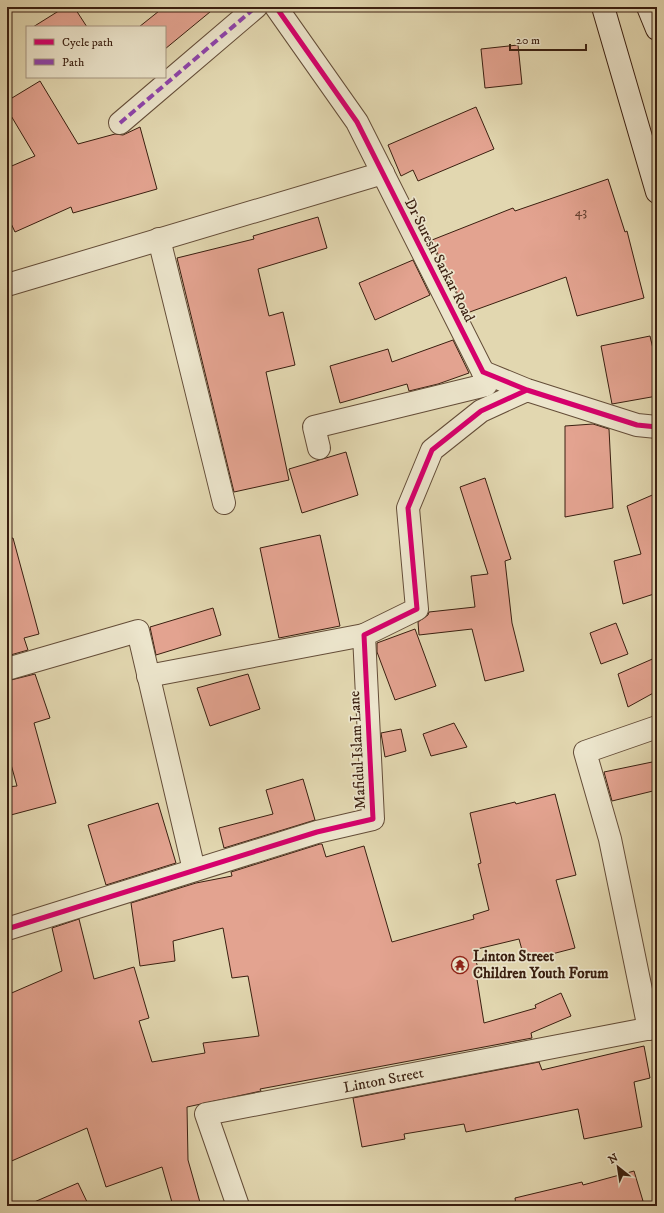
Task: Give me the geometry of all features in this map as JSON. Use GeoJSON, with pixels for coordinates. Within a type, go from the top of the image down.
{"type":"FeatureCollection","features":[{"type":"Feature","properties":{"kind":"street"},"geometry":{"type":"LineString","coordinates":[[120,123],[256,7]]}},
{"type":"Feature","properties":{"kind":"street","name":"Dr Suresh Sarkar Road"},"geometry":{"type":"LineString","coordinates":[[276,7],[357,122],[482,371]]}},
{"type":"Feature","properties":{"kind":"street"},"geometry":{"type":"LineString","coordinates":[[603,7],[657,192]]}},
{"type":"Feature","properties":{"kind":"street"},"geometry":{"type":"LineString","coordinates":[[648,7],[657,29]]}},
{"type":"Feature","properties":{"kind":"street"},"geometry":{"type":"LineString","coordinates":[[7,285],[383,173]]}},
{"type":"Feature","properties":{"kind":"street"},"geometry":{"type":"LineString","coordinates":[[159,239],[224,503]]}},
{"type":"Feature","properties":{"kind":"street"},"geometry":{"type":"LineString","coordinates":[[482,371],[527,390],[636,425],[657,427]]}},
{"type":"Feature","properties":{"kind":"street"},"geometry":{"type":"LineString","coordinates":[[319,448],[314,427],[486,384],[482,371]]}},
{"type":"Feature","properties":{"kind":"street"},"geometry":{"type":"LineString","coordinates":[[148,676],[364,635],[417,609],[408,508],[432,450],[481,411],[527,390]]}},
{"type":"Feature","properties":{"kind":"street"},"geometry":{"type":"LineString","coordinates":[[7,669],[138,631],[194,870]]}},
{"type":"Feature","properties":{"kind":"street","name":"Mafidul Islam Lane"},"geometry":{"type":"LineString","coordinates":[[7,929],[317,832],[373,819],[364,635]]}},
{"type":"Feature","properties":{"kind":"street"},"geometry":{"type":"LineString","coordinates":[[653,1028],[610,840],[585,752],[657,727]]}},
{"type":"Feature","properties":{"kind":"street","name":"Linton Street"},"geometry":{"type":"LineString","coordinates":[[238,1206],[206,1114],[653,1028]]}},
{"type":"Feature","properties":{"kind":"building"},"geometry":{"type":"Polygon","coordinates":[[[65,7],[74,7],[86,26],[35,26],[65,7]]]}},
{"type":"Feature","properties":{"kind":"building"},"geometry":{"type":"Polygon","coordinates":[[[164,7],[216,7],[166,48],[166,26],[140,26],[164,7]]]}},
{"type":"Feature","properties":{"kind":"building"},"geometry":{"type":"Polygon","coordinates":[[[518,45],[522,84],[485,88],[481,49],[518,45]]]}},
{"type":"Feature","properties":{"kind":"building"},"geometry":{"type":"Polygon","coordinates":[[[40,81],[78,144],[115,134],[123,135],[140,127],[157,189],[73,213],[71,207],[15,232],[7,215],[7,168],[35,156],[7,109],[7,101],[40,81]]]}},
{"type":"Feature","properties":{"kind":"building"},"geometry":{"type":"Polygon","coordinates":[[[476,107],[494,149],[418,181],[413,170],[401,176],[388,145],[476,107]]]}},
{"type":"Feature","properties":{"kind":"building"},"geometry":{"type":"Polygon","coordinates":[[[608,179],[625,232],[627,231],[644,298],[577,316],[566,277],[467,313],[432,240],[513,208],[515,211],[608,179]]]}},
{"type":"Feature","properties":{"kind":"building"},"geometry":{"type":"Polygon","coordinates":[[[318,217],[327,248],[258,269],[269,316],[283,312],[295,365],[266,372],[289,480],[234,492],[177,258],[254,239],[253,236],[318,217]]]}},
{"type":"Feature","properties":{"kind":"building"},"geometry":{"type":"Polygon","coordinates":[[[413,260],[430,295],[375,320],[359,283],[413,260]]]}},
{"type":"Feature","properties":{"kind":"building"},"geometry":{"type":"Polygon","coordinates":[[[650,336],[654,353],[657,352],[657,396],[612,404],[601,346],[650,336]]]}},
{"type":"Feature","properties":{"kind":"building"},"geometry":{"type":"Polygon","coordinates":[[[453,340],[469,373],[438,384],[409,391],[407,384],[340,403],[330,366],[388,349],[392,362],[453,340]]]}},
{"type":"Feature","properties":{"kind":"building"},"geometry":{"type":"Polygon","coordinates":[[[593,424],[609,429],[613,508],[565,517],[565,426],[593,424]]]}},
{"type":"Feature","properties":{"kind":"building"},"geometry":{"type":"Polygon","coordinates":[[[346,452],[358,495],[302,513],[289,469],[346,452]]]}},
{"type":"Feature","properties":{"kind":"building"},"geometry":{"type":"Polygon","coordinates":[[[485,478],[511,559],[505,561],[512,623],[524,671],[485,681],[472,629],[419,635],[418,622],[428,615],[429,612],[475,607],[471,576],[488,574],[460,487],[485,478]]]}},
{"type":"Feature","properties":{"kind":"building"},"geometry":{"type":"Polygon","coordinates":[[[657,493],[657,593],[623,604],[614,561],[641,554],[627,506],[657,493]]]}},
{"type":"Feature","properties":{"kind":"building"},"geometry":{"type":"Polygon","coordinates":[[[320,535],[340,626],[279,638],[260,548],[320,535]]]}},
{"type":"Feature","properties":{"kind":"building"},"geometry":{"type":"Polygon","coordinates":[[[13,538],[39,634],[24,638],[28,650],[7,656],[7,539],[13,538]]]}},
{"type":"Feature","properties":{"kind":"building"},"geometry":{"type":"Polygon","coordinates":[[[213,608],[221,635],[156,655],[150,627],[213,608]]]}},
{"type":"Feature","properties":{"kind":"building"},"geometry":{"type":"Polygon","coordinates":[[[616,623],[628,654],[601,664],[590,633],[616,623]]]}},
{"type":"Feature","properties":{"kind":"building"},"geometry":{"type":"Polygon","coordinates":[[[415,629],[436,686],[395,700],[377,652],[377,643],[415,629]]]}},
{"type":"Feature","properties":{"kind":"building"},"geometry":{"type":"Polygon","coordinates":[[[657,657],[657,691],[628,707],[618,674],[657,657]]]}},
{"type":"Feature","properties":{"kind":"building"},"geometry":{"type":"Polygon","coordinates":[[[35,674],[50,718],[34,723],[56,803],[7,816],[7,787],[17,786],[7,750],[7,681],[35,674]]]}},
{"type":"Feature","properties":{"kind":"building"},"geometry":{"type":"Polygon","coordinates":[[[248,674],[260,709],[210,726],[197,688],[248,674]]]}},
{"type":"Feature","properties":{"kind":"building"},"geometry":{"type":"Polygon","coordinates":[[[454,723],[467,747],[431,756],[423,734],[454,723]]]}},
{"type":"Feature","properties":{"kind":"building"},"geometry":{"type":"Polygon","coordinates":[[[401,729],[406,751],[385,757],[381,733],[401,729]]]}},
{"type":"Feature","properties":{"kind":"building"},"geometry":{"type":"Polygon","coordinates":[[[657,761],[657,790],[612,801],[604,772],[657,761]]]}},
{"type":"Feature","properties":{"kind":"building"},"geometry":{"type":"Polygon","coordinates":[[[303,779],[315,820],[224,848],[219,828],[273,814],[266,790],[303,779]]]}},
{"type":"Feature","properties":{"kind":"building"},"geometry":{"type":"Polygon","coordinates":[[[555,794],[576,875],[556,880],[575,948],[525,961],[519,939],[473,950],[479,972],[476,973],[484,1023],[536,1008],[535,1005],[561,993],[571,1016],[531,1033],[532,1038],[260,1089],[261,1091],[187,1107],[188,1160],[201,1206],[173,1206],[162,1167],[106,1187],[87,1128],[7,1163],[7,995],[62,971],[52,928],[79,919],[94,979],[134,967],[149,1018],[139,1021],[152,1062],[205,1053],[203,1043],[259,1036],[248,976],[232,978],[223,928],[173,941],[175,961],[140,966],[131,903],[196,883],[232,876],[231,872],[320,844],[322,844],[326,857],[364,846],[392,942],[474,919],[473,915],[489,910],[478,864],[481,863],[470,813],[515,802],[516,804],[555,794]]]}},
{"type":"Feature","properties":{"kind":"building"},"geometry":{"type":"Polygon","coordinates":[[[158,803],[176,863],[106,885],[88,825],[158,803]]]}},
{"type":"Feature","properties":{"kind":"building"},"geometry":{"type":"Polygon","coordinates":[[[644,1046],[650,1078],[634,1082],[642,1127],[584,1139],[578,1109],[466,1132],[464,1124],[404,1134],[405,1139],[362,1147],[353,1098],[539,1062],[542,1070],[644,1046]]]}},
{"type":"Feature","properties":{"kind":"building"},"geometry":{"type":"Polygon","coordinates":[[[634,1171],[643,1201],[627,1206],[516,1206],[515,1198],[582,1182],[583,1185],[634,1171]]]}},
{"type":"Feature","properties":{"kind":"building"},"geometry":{"type":"Polygon","coordinates":[[[78,1183],[89,1206],[25,1206],[78,1183]]]}},
{"type":"Feature","properties":{"kind":"marked path"},"geometry":{"type":"LineString","coordinates":[[120,123],[256,7]]}},
{"type":"Feature","properties":{"kind":"cycle path"},"geometry":{"type":"LineString","coordinates":[[276,7],[357,122],[483,372],[527,390],[637,425],[657,427]]}},
{"type":"Feature","properties":{"kind":"cycle path"},"geometry":{"type":"LineString","coordinates":[[7,929],[317,832],[373,819],[364,635],[417,609],[408,508],[432,450],[481,411],[527,390]]}},
{"type":"Feature","properties":{"kind":"place","name":"Linton Street Children Youth Forum"},"geometry":{"type":"Point","coordinates":[460,965]}}]}
